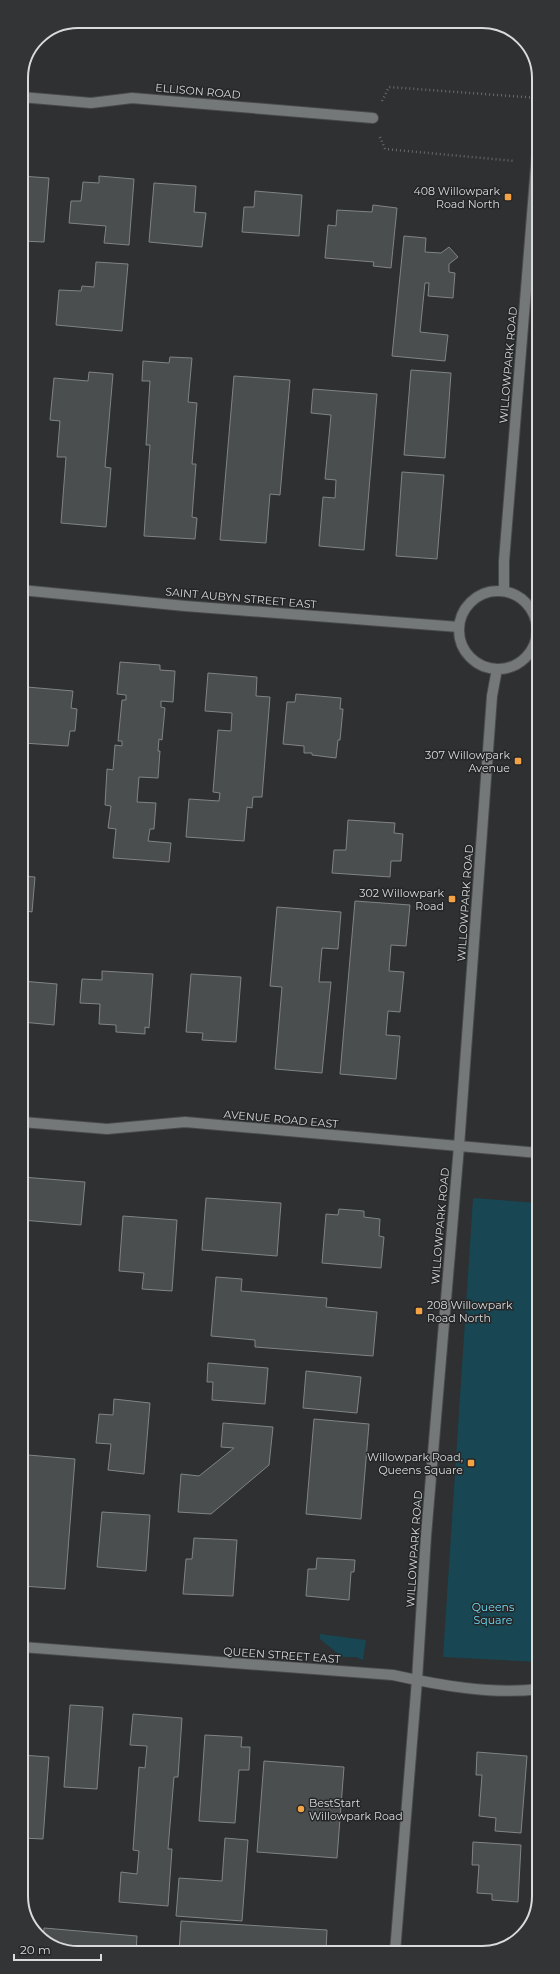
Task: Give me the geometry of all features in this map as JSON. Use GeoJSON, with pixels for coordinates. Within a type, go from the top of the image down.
{"type":"FeatureCollection","features":[{"type":"Feature","properties":{"kind":"main road","name":"ELLISON ROAD"},"geometry":{"type":"LineString","coordinates":[[28,98],[91,103],[132,98],[373,118]]}},
{"type":"Feature","properties":{"kind":"main road","name":"WILLOWPARK ROAD"},"geometry":{"type":"LineString","coordinates":[[504,591],[504,561],[532,213]]}},
{"type":"Feature","properties":{"kind":"main road","name":"SAINT AUBYN STREET EAST"},"geometry":{"type":"LineString","coordinates":[[28,591],[185,606],[459,627]]}},
{"type":"Feature","properties":{"kind":"main road"},"geometry":{"type":"LineString","coordinates":[[532,611],[526,602],[516,595],[504,591],[491,591],[479,596],[469,604],[462,614],[459,627],[460,639],[465,651],[474,660],[485,666],[497,669],[511,666],[523,660],[532,649]]}},
{"type":"Feature","properties":{"kind":"main road","name":"WILLOWPARK ROAD"},"geometry":{"type":"LineString","coordinates":[[395,1946],[417,1680],[426,1536],[459,1146],[492,696],[497,669]]}},
{"type":"Feature","properties":{"kind":"main road","name":"AVENUE ROAD EAST"},"geometry":{"type":"LineString","coordinates":[[28,1122],[107,1129],[185,1122],[532,1152]]}},
{"type":"Feature","properties":{"kind":"main road","name":"QUEEN STREET EAST"},"geometry":{"type":"LineString","coordinates":[[28,1647],[393,1675],[478,1689],[532,1690]]}},
{"type":"Feature","properties":{"kind":"path"},"geometry":{"type":"LineString","coordinates":[[532,98],[389,87],[373,118],[385,149],[532,163]]}},
{"type":"Feature","properties":{"kind":"green space","name":"Queens Square"},"geometry":{"type":"Polygon","coordinates":[[[473,1198],[532,1202],[532,1662],[443,1657],[473,1198]]]}},
{"type":"Feature","properties":{"kind":"green space"},"geometry":{"type":"Polygon","coordinates":[[[320,1634],[366,1640],[363,1660],[356,1657],[342,1657],[320,1639],[320,1634]]]}},
{"type":"Feature","properties":{"kind":"building"},"geometry":{"type":"Polygon","coordinates":[[[28,176],[49,178],[44,242],[28,241],[28,176]]]}},
{"type":"Feature","properties":{"kind":"building"},"geometry":{"type":"Polygon","coordinates":[[[99,176],[134,179],[129,245],[104,243],[106,226],[69,223],[71,201],[81,201],[83,182],[99,183],[99,176]]]}},
{"type":"Feature","properties":{"kind":"building"},"geometry":{"type":"Polygon","coordinates":[[[154,183],[196,186],[194,212],[206,213],[202,247],[149,242],[154,183]]]}},
{"type":"Feature","properties":{"kind":"building"},"geometry":{"type":"Polygon","coordinates":[[[255,191],[302,195],[299,236],[242,232],[244,207],[254,207],[255,191]]]}},
{"type":"Feature","properties":{"kind":"building"},"geometry":{"type":"Polygon","coordinates":[[[373,205],[397,208],[391,268],[373,266],[374,262],[325,258],[328,225],[336,226],[337,210],[372,212],[373,205]]]}},
{"type":"Feature","properties":{"kind":"building"},"geometry":{"type":"Polygon","coordinates":[[[404,236],[426,238],[425,252],[441,253],[449,247],[458,257],[449,264],[449,272],[455,273],[453,298],[428,296],[429,283],[425,283],[420,332],[448,335],[445,361],[392,356],[404,236]]]}},
{"type":"Feature","properties":{"kind":"building"},"geometry":{"type":"Polygon","coordinates":[[[96,262],[128,264],[122,331],[56,325],[59,290],[81,291],[82,286],[94,287],[96,262]]]}},
{"type":"Feature","properties":{"kind":"building"},"geometry":{"type":"Polygon","coordinates":[[[170,357],[192,358],[188,402],[197,403],[192,464],[196,464],[192,517],[197,518],[195,539],[144,536],[150,445],[146,445],[150,381],[142,381],[143,361],[169,363],[170,357]]]}},
{"type":"Feature","properties":{"kind":"building"},"geometry":{"type":"Polygon","coordinates":[[[411,370],[451,373],[445,458],[404,455],[411,370]]]}},
{"type":"Feature","properties":{"kind":"building"},"geometry":{"type":"Polygon","coordinates":[[[89,372],[113,374],[105,467],[111,468],[106,527],[61,523],[66,457],[57,457],[60,421],[50,420],[54,378],[88,381],[89,372]]]}},
{"type":"Feature","properties":{"kind":"building"},"geometry":{"type":"Polygon","coordinates":[[[234,376],[290,380],[280,495],[270,494],[266,543],[220,540],[234,376]]]}},
{"type":"Feature","properties":{"kind":"building"},"geometry":{"type":"Polygon","coordinates":[[[313,389],[377,394],[364,550],[319,546],[323,497],[335,498],[336,480],[325,479],[331,415],[311,413],[313,389]]]}},
{"type":"Feature","properties":{"kind":"building"},"geometry":{"type":"Polygon","coordinates":[[[402,472],[444,475],[437,559],[396,556],[402,472]]]}},
{"type":"Feature","properties":{"kind":"building"},"geometry":{"type":"Polygon","coordinates":[[[120,662],[160,665],[160,670],[175,671],[173,702],[161,701],[161,707],[165,708],[162,740],[159,739],[158,751],[160,751],[158,778],[139,777],[137,802],[156,803],[154,829],[150,829],[148,841],[171,843],[169,862],[113,858],[116,829],[108,828],[111,806],[105,805],[107,769],[113,770],[115,745],[122,746],[122,741],[118,741],[122,700],[126,700],[126,695],[117,694],[120,662]]]}},
{"type":"Feature","properties":{"kind":"building"},"geometry":{"type":"Polygon","coordinates":[[[208,673],[257,677],[256,696],[270,697],[262,797],[253,797],[252,808],[247,807],[244,841],[186,837],[189,799],[219,801],[220,793],[213,792],[218,730],[231,731],[232,713],[205,711],[208,673]]]}},
{"type":"Feature","properties":{"kind":"building"},"geometry":{"type":"Polygon","coordinates":[[[28,687],[73,691],[71,708],[77,709],[75,731],[70,731],[68,746],[28,743],[28,687]]]}},
{"type":"Feature","properties":{"kind":"building"},"geometry":{"type":"Polygon","coordinates":[[[296,694],[341,698],[340,709],[343,709],[340,740],[338,740],[336,758],[312,755],[312,753],[304,753],[304,746],[283,744],[287,702],[295,702],[296,694]]]}},
{"type":"Feature","properties":{"kind":"building"},"geometry":{"type":"Polygon","coordinates":[[[348,820],[395,823],[394,833],[403,834],[401,861],[391,861],[390,877],[332,873],[334,850],[346,850],[348,820]]]}},
{"type":"Feature","properties":{"kind":"building"},"geometry":{"type":"Polygon","coordinates":[[[28,876],[35,877],[32,912],[28,911],[28,876]]]}},
{"type":"Feature","properties":{"kind":"building"},"geometry":{"type":"Polygon","coordinates":[[[355,901],[410,905],[406,946],[391,945],[389,971],[404,972],[400,1012],[388,1011],[386,1035],[400,1036],[396,1079],[340,1074],[355,901]]]}},
{"type":"Feature","properties":{"kind":"building"},"geometry":{"type":"Polygon","coordinates":[[[277,907],[341,912],[338,949],[322,948],[319,982],[331,982],[322,1073],[275,1069],[282,987],[270,986],[277,907]]]}},
{"type":"Feature","properties":{"kind":"building"},"geometry":{"type":"Polygon","coordinates":[[[102,971],[153,974],[149,1028],[145,1027],[145,1034],[116,1032],[116,1025],[99,1024],[100,1004],[80,1003],[82,979],[102,980],[102,971]]]}},
{"type":"Feature","properties":{"kind":"building"},"geometry":{"type":"Polygon","coordinates":[[[191,974],[241,977],[236,1042],[202,1040],[203,1033],[186,1032],[191,974]]]}},
{"type":"Feature","properties":{"kind":"building"},"geometry":{"type":"Polygon","coordinates":[[[28,982],[57,984],[54,1025],[28,1023],[28,982]]]}},
{"type":"Feature","properties":{"kind":"building"},"geometry":{"type":"Polygon","coordinates":[[[28,1177],[85,1182],[81,1225],[28,1221],[28,1177]]]}},
{"type":"Feature","properties":{"kind":"building"},"geometry":{"type":"Polygon","coordinates":[[[206,1198],[281,1203],[277,1256],[202,1250],[206,1198]]]}},
{"type":"Feature","properties":{"kind":"building"},"geometry":{"type":"Polygon","coordinates":[[[339,1209],[364,1211],[364,1217],[380,1219],[379,1236],[384,1237],[381,1268],[322,1263],[326,1214],[338,1215],[339,1209]]]}},
{"type":"Feature","properties":{"kind":"building"},"geometry":{"type":"Polygon","coordinates":[[[123,1216],[177,1220],[172,1291],[142,1289],[144,1273],[119,1271],[123,1216]]]}},
{"type":"Feature","properties":{"kind":"building"},"geometry":{"type":"Polygon","coordinates":[[[216,1277],[242,1279],[241,1291],[327,1298],[326,1307],[377,1312],[373,1356],[255,1347],[255,1340],[211,1336],[216,1277]]]}},
{"type":"Feature","properties":{"kind":"building"},"geometry":{"type":"Polygon","coordinates":[[[208,1363],[268,1368],[265,1404],[212,1400],[213,1382],[207,1382],[208,1363]]]}},
{"type":"Feature","properties":{"kind":"building"},"geometry":{"type":"Polygon","coordinates":[[[306,1371],[361,1377],[357,1413],[303,1408],[306,1371]]]}},
{"type":"Feature","properties":{"kind":"building"},"geometry":{"type":"Polygon","coordinates":[[[114,1399],[150,1403],[144,1474],[108,1470],[111,1444],[96,1443],[99,1414],[113,1415],[114,1399]]]}},
{"type":"Feature","properties":{"kind":"building"},"geometry":{"type":"Polygon","coordinates":[[[314,1419],[369,1424],[361,1519],[306,1514],[314,1419]]]}},
{"type":"Feature","properties":{"kind":"building"},"geometry":{"type":"Polygon","coordinates":[[[223,1423],[273,1427],[269,1465],[211,1514],[178,1512],[181,1474],[199,1476],[234,1448],[221,1447],[223,1423]]]}},
{"type":"Feature","properties":{"kind":"building"},"geometry":{"type":"Polygon","coordinates":[[[28,1455],[75,1459],[65,1589],[28,1586],[28,1455]]]}},
{"type":"Feature","properties":{"kind":"building"},"geometry":{"type":"Polygon","coordinates":[[[102,1512],[150,1515],[146,1571],[97,1567],[102,1512]]]}},
{"type":"Feature","properties":{"kind":"building"},"geometry":{"type":"Polygon","coordinates":[[[194,1538],[237,1540],[233,1596],[183,1594],[186,1559],[192,1559],[194,1538]]]}},
{"type":"Feature","properties":{"kind":"building"},"geometry":{"type":"Polygon","coordinates":[[[317,1558],[355,1560],[354,1572],[351,1572],[349,1600],[306,1596],[308,1569],[316,1569],[317,1558]]]}},
{"type":"Feature","properties":{"kind":"building"},"geometry":{"type":"Polygon","coordinates":[[[70,1705],[103,1707],[97,1789],[64,1787],[70,1705]]]}},
{"type":"Feature","properties":{"kind":"building"},"geometry":{"type":"Polygon","coordinates":[[[133,1714],[182,1718],[178,1777],[174,1777],[168,1849],[172,1849],[168,1906],[119,1902],[121,1872],[137,1874],[139,1851],[133,1850],[139,1767],[145,1768],[147,1746],[130,1745],[133,1714]]]}},
{"type":"Feature","properties":{"kind":"building"},"geometry":{"type":"Polygon","coordinates":[[[205,1735],[242,1737],[241,1747],[250,1747],[249,1770],[239,1770],[235,1823],[199,1821],[205,1735]]]}},
{"type":"Feature","properties":{"kind":"building"},"geometry":{"type":"Polygon","coordinates":[[[477,1752],[527,1756],[521,1833],[495,1831],[496,1818],[479,1816],[482,1775],[476,1775],[477,1752]]]}},
{"type":"Feature","properties":{"kind":"building"},"geometry":{"type":"Polygon","coordinates":[[[28,1755],[49,1757],[43,1839],[28,1838],[28,1755]]]}},
{"type":"Feature","properties":{"kind":"building","name":"BestStart Willowpark Road"},"geometry":{"type":"Polygon","coordinates":[[[264,1761],[344,1767],[337,1858],[257,1852],[264,1761]]]}},
{"type":"Feature","properties":{"kind":"building"},"geometry":{"type":"Polygon","coordinates":[[[225,1838],[248,1840],[242,1921],[176,1916],[179,1878],[222,1881],[225,1838]]]}},
{"type":"Feature","properties":{"kind":"building"},"geometry":{"type":"Polygon","coordinates":[[[473,1842],[521,1845],[518,1902],[492,1900],[492,1894],[477,1893],[479,1865],[472,1865],[473,1842]]]}},
{"type":"Feature","properties":{"kind":"building"},"geometry":{"type":"Polygon","coordinates":[[[181,1921],[327,1930],[326,1946],[179,1946],[181,1921]]]}},
{"type":"Feature","properties":{"kind":"building"},"geometry":{"type":"Polygon","coordinates":[[[44,1928],[137,1936],[136,1946],[75,1946],[50,1938],[44,1932],[44,1928]]]}},
{"type":"Feature","properties":{"kind":"place","name":"408 Willowpark Road North"},"geometry":{"type":"Point","coordinates":[508,197]}},
{"type":"Feature","properties":{"kind":"place","name":"307 Willowpark Avenue"},"geometry":{"type":"Point","coordinates":[518,761]}},
{"type":"Feature","properties":{"kind":"place","name":"302 Willowpark Road"},"geometry":{"type":"Point","coordinates":[452,899]}},
{"type":"Feature","properties":{"kind":"place","name":"208 Willowpark Road North"},"geometry":{"type":"Point","coordinates":[419,1311]}},
{"type":"Feature","properties":{"kind":"place","name":"Willowpark Road, Queens Square"},"geometry":{"type":"Point","coordinates":[471,1463]}},
{"type":"Feature","properties":{"kind":"place","name":"BestStart Willowpark Road"},"geometry":{"type":"Point","coordinates":[301,1809]}}]}
